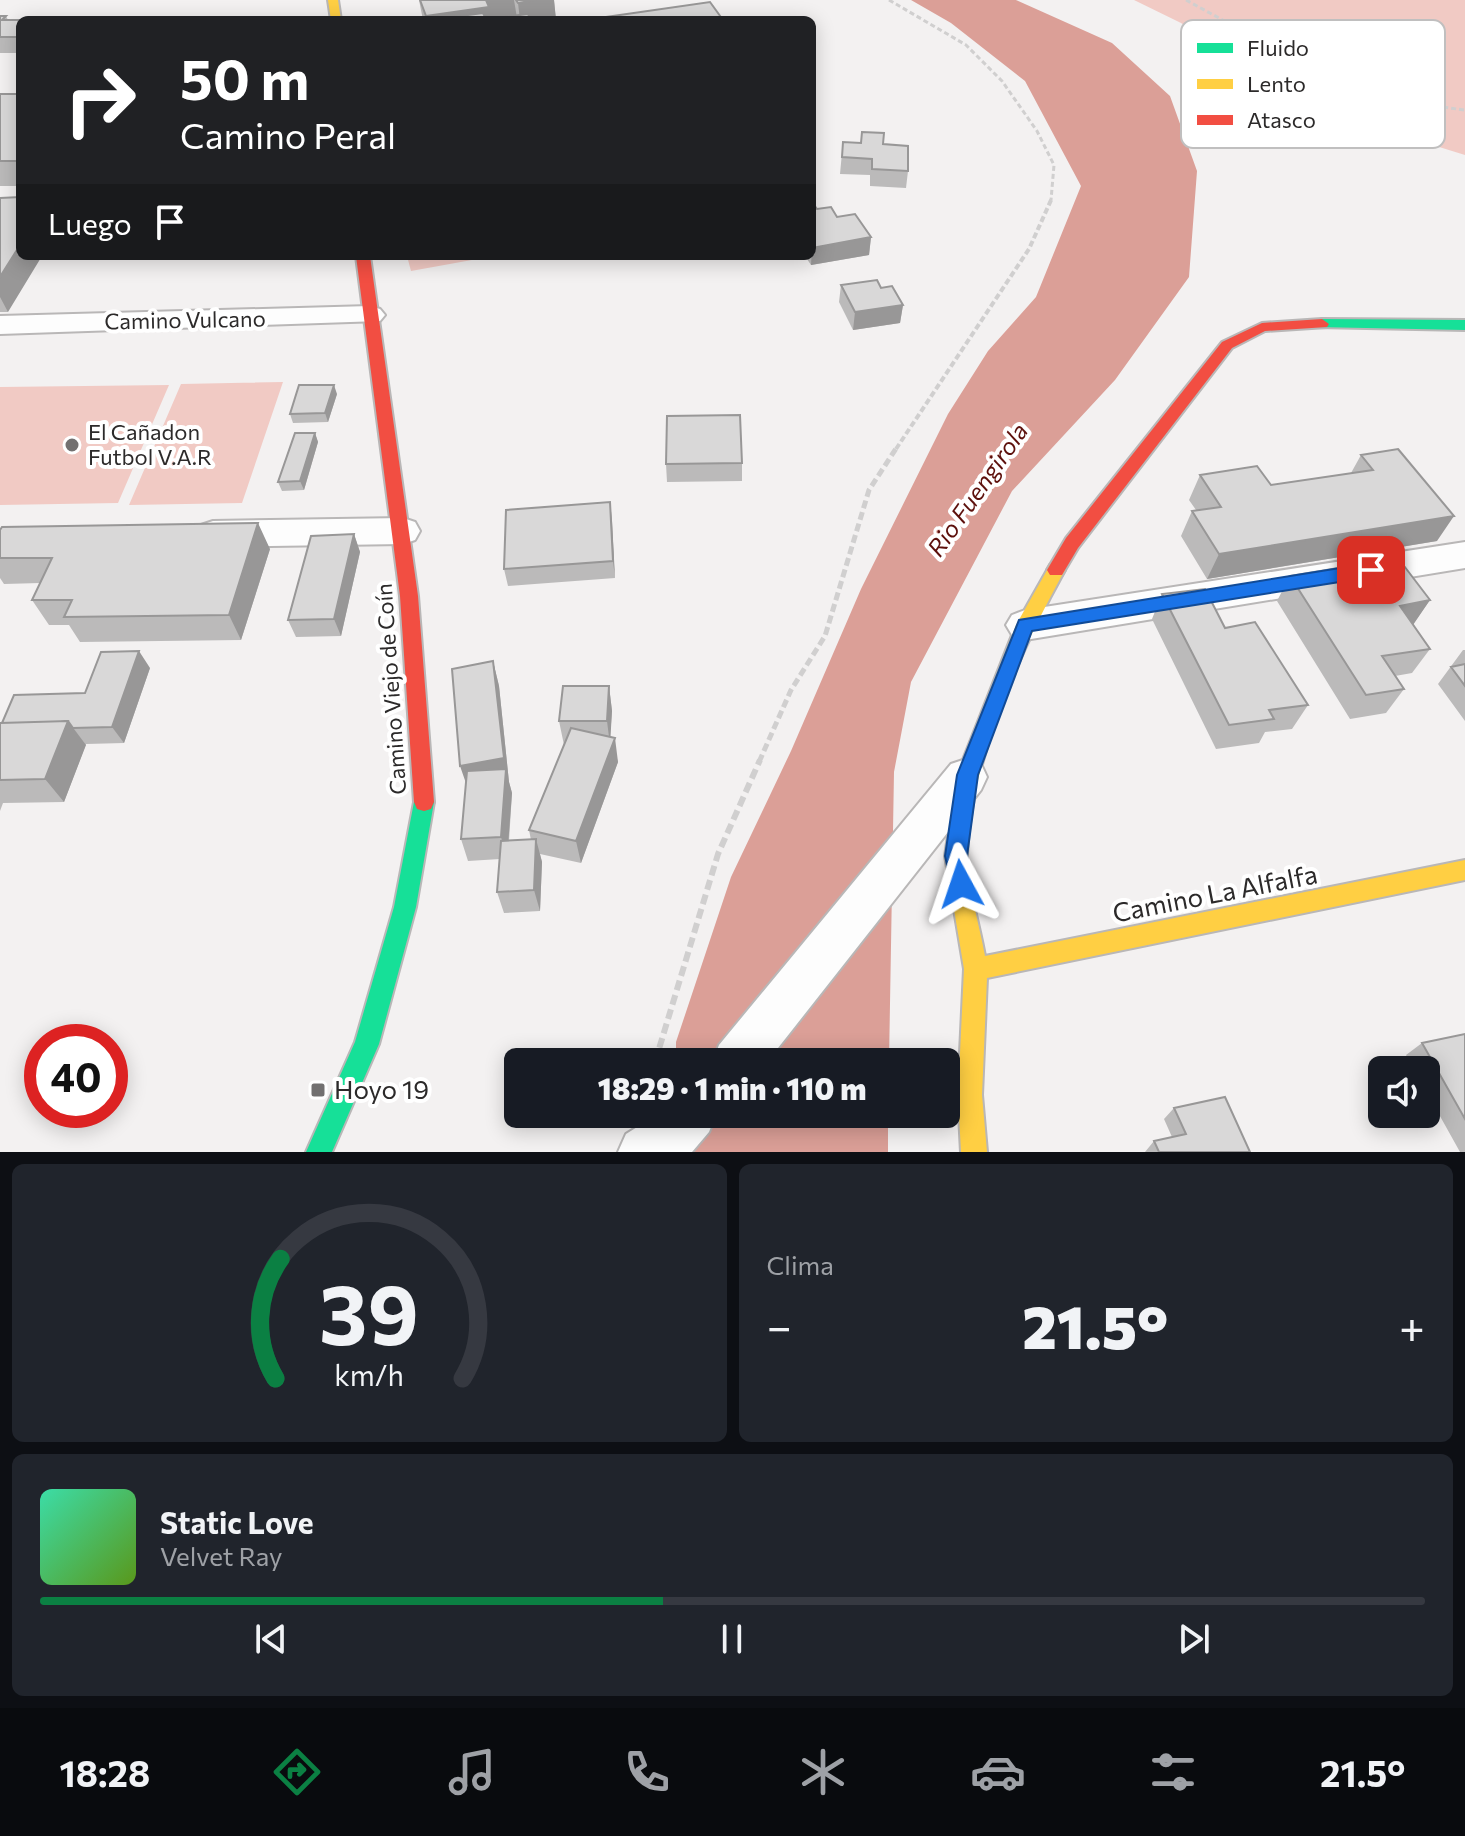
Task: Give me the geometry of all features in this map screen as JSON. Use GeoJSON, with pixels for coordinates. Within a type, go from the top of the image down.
{"type":"FeatureCollection","features":[{"type":"Feature","properties":{"kind":"street","name":"Camino Viejo de Coín"},"geometry":{"type":"LineString","coordinates":[[319,1152],[367,1044],[405,907],[424,812],[421,709],[403,531],[363,260]]}},
{"type":"Feature","properties":{"kind":"street","name":"Camino Vulcano"},"geometry":{"type":"LineString","coordinates":[[0,325],[370,315]]}},
{"type":"Feature","properties":{"kind":"street"},"geometry":{"type":"LineString","coordinates":[[974,1152],[970,1095],[976,969],[956,856],[967,775],[1025,625],[1072,543],[1227,345],[1250,329],[1282,324],[1465,325]]}},
{"type":"Feature","properties":{"kind":"street"},"geometry":{"type":"LineString","coordinates":[[186,534],[403,531]]}},
{"type":"Feature","properties":{"kind":"street"},"geometry":{"type":"LineString","coordinates":[[1025,625],[1465,555]]}},
{"type":"Feature","properties":{"kind":"street"},"geometry":{"type":"LineString","coordinates":[[747,1048],[967,775]]}},
{"type":"Feature","properties":{"kind":"street","name":"Camino La Alfalfa"},"geometry":{"type":"LineString","coordinates":[[976,969],[1465,870]]}},
{"type":"Feature","properties":{"kind":"street"},"geometry":{"type":"LineString","coordinates":[[644,1152],[679,1128]]}},
{"type":"Feature","properties":{"kind":"path"},"geometry":{"type":"LineString","coordinates":[[659,1048],[718,854],[791,690],[825,636],[869,490],[1029,249],[1052,198],[1054,165],[1037,131],[1002,81],[966,45],[889,0]]}},
{"type":"Feature","properties":{"kind":"path"},"geometry":{"type":"LineString","coordinates":[[1186,0],[1223,20]]}},
{"type":"Feature","properties":{"kind":"path"},"geometry":{"type":"LineString","coordinates":[[1445,109],[1465,110]]}},
{"type":"Feature","properties":{"kind":"shaded area"},"geometry":{"type":"Polygon","coordinates":[[[1134,0],[1465,0],[1465,155],[1442,148],[1445,148],[1445,20],[1181,20],[1181,23],[1134,0]]]}},
{"type":"Feature","properties":{"kind":"shaded area"},"geometry":{"type":"Polygon","coordinates":[[[408,260],[472,260],[411,271],[408,260]]]}},
{"type":"Feature","properties":{"kind":"shaded area"},"geometry":{"type":"Polygon","coordinates":[[[283,382],[242,503],[129,505],[181,384],[283,382]]]}},
{"type":"Feature","properties":{"kind":"shaded area","name":"El Cañadon Futbol V.A.R"},"geometry":{"type":"Polygon","coordinates":[[[169,385],[118,503],[0,505],[0,387],[169,385]]]}},
{"type":"Feature","properties":{"kind":"water","name":"Rio Fuengirola"},"geometry":{"type":"Polygon","coordinates":[[[911,0],[1016,0],[1112,43],[1170,96],[1181,127],[1181,148],[1189,148],[1197,171],[1189,277],[1115,380],[1012,491],[911,682],[894,772],[889,1048],[676,1048],[731,877],[791,751],[861,589],[948,414],[988,351],[1036,297],[1081,186],[1025,81],[951,23],[911,0]]]}},
{"type":"Feature","properties":{"kind":"water"},"geometry":{"type":"Polygon","coordinates":[[[671,1128],[888,1128],[888,1152],[664,1152],[671,1128]]]}},
{"type":"Feature","properties":{"kind":"building"},"geometry":{"type":"Polygon","coordinates":[[[420,0],[486,0],[489,7],[426,16],[420,0]]]}},
{"type":"Feature","properties":{"kind":"building"},"geometry":{"type":"Polygon","coordinates":[[[710,2],[720,16],[613,16],[710,2]]]}},
{"type":"Feature","properties":{"kind":"building"},"geometry":{"type":"Polygon","coordinates":[[[0,16],[6,16],[2,20],[16,20],[16,37],[0,37],[0,16]]]}},
{"type":"Feature","properties":{"kind":"building"},"geometry":{"type":"Polygon","coordinates":[[[0,94],[16,94],[16,161],[0,161],[0,94]]]}},
{"type":"Feature","properties":{"kind":"building"},"geometry":{"type":"Polygon","coordinates":[[[862,132],[884,133],[883,144],[908,146],[908,171],[872,169],[872,159],[842,157],[843,142],[861,143],[862,132]]]}},
{"type":"Feature","properties":{"kind":"building"},"geometry":{"type":"Polygon","coordinates":[[[16,197],[16,251],[0,277],[0,198],[16,197]]]}},
{"type":"Feature","properties":{"kind":"building"},"geometry":{"type":"Polygon","coordinates":[[[831,207],[837,217],[855,214],[871,237],[816,247],[816,208],[831,207]]]}},
{"type":"Feature","properties":{"kind":"building"},"geometry":{"type":"Polygon","coordinates":[[[877,280],[881,288],[892,286],[903,305],[855,312],[841,285],[877,280]]]}},
{"type":"Feature","properties":{"kind":"building"},"geometry":{"type":"Polygon","coordinates":[[[299,385],[334,385],[325,413],[290,414],[299,385]]]}},
{"type":"Feature","properties":{"kind":"building"},"geometry":{"type":"Polygon","coordinates":[[[740,415],[742,463],[666,464],[667,416],[740,415]]]}},
{"type":"Feature","properties":{"kind":"building"},"geometry":{"type":"Polygon","coordinates":[[[295,433],[315,433],[300,481],[278,482],[295,433]]]}},
{"type":"Feature","properties":{"kind":"building"},"geometry":{"type":"Polygon","coordinates":[[[1398,449],[1454,516],[1219,554],[1192,511],[1221,507],[1200,475],[1257,466],[1271,485],[1373,470],[1361,455],[1398,449]]]}},
{"type":"Feature","properties":{"kind":"building"},"geometry":{"type":"Polygon","coordinates":[[[610,502],[613,561],[504,569],[506,510],[610,502]]]}},
{"type":"Feature","properties":{"kind":"building"},"geometry":{"type":"Polygon","coordinates":[[[258,523],[229,615],[64,617],[72,600],[32,600],[52,558],[0,558],[2,527],[258,523]]]}},
{"type":"Feature","properties":{"kind":"building"},"geometry":{"type":"Polygon","coordinates":[[[354,534],[334,619],[288,620],[311,536],[354,534]]]}},
{"type":"Feature","properties":{"kind":"building"},"geometry":{"type":"Polygon","coordinates":[[[1398,558],[1430,600],[1400,606],[1430,649],[1382,656],[1404,689],[1366,695],[1290,576],[1398,558]]]}},
{"type":"Feature","properties":{"kind":"building"},"geometry":{"type":"Polygon","coordinates":[[[1205,589],[1225,628],[1255,622],[1308,705],[1269,710],[1274,719],[1229,725],[1162,594],[1205,589]]]}},
{"type":"Feature","properties":{"kind":"building"},"geometry":{"type":"Polygon","coordinates":[[[139,651],[112,727],[73,728],[68,721],[2,723],[14,695],[85,693],[101,652],[139,651]]]}},
{"type":"Feature","properties":{"kind":"building"},"geometry":{"type":"Polygon","coordinates":[[[493,661],[504,758],[460,766],[452,669],[493,661]]]}},
{"type":"Feature","properties":{"kind":"building"},"geometry":{"type":"Polygon","coordinates":[[[1465,664],[1465,686],[1451,667],[1465,664]]]}},
{"type":"Feature","properties":{"kind":"building"},"geometry":{"type":"Polygon","coordinates":[[[563,686],[609,686],[607,721],[559,721],[563,686]]]}},
{"type":"Feature","properties":{"kind":"building"},"geometry":{"type":"Polygon","coordinates":[[[68,721],[45,779],[0,780],[0,723],[68,721]]]}},
{"type":"Feature","properties":{"kind":"building"},"geometry":{"type":"Polygon","coordinates":[[[571,728],[615,738],[576,841],[529,830],[571,728]]]}},
{"type":"Feature","properties":{"kind":"building"},"geometry":{"type":"Polygon","coordinates":[[[506,769],[501,837],[461,839],[467,771],[506,769]]]}},
{"type":"Feature","properties":{"kind":"building"},"geometry":{"type":"Polygon","coordinates":[[[536,839],[534,890],[497,892],[501,841],[536,839]]]}},
{"type":"Feature","properties":{"kind":"building"},"geometry":{"type":"Polygon","coordinates":[[[1465,1034],[1465,1119],[1440,1075],[1440,1056],[1429,1056],[1422,1043],[1465,1034]]]}},
{"type":"Feature","properties":{"kind":"building"},"geometry":{"type":"Polygon","coordinates":[[[1225,1097],[1250,1152],[1159,1152],[1154,1141],[1186,1134],[1174,1108],[1225,1097]]]}},
{"type":"Feature","properties":{"kind":"traffic: fast"},"geometry":{"type":"LineString","coordinates":[[1322,324],[1465,325]]}},
{"type":"Feature","properties":{"kind":"traffic: fast"},"geometry":{"type":"LineString","coordinates":[[319,1152],[367,1044],[405,907],[424,802]]}},
{"type":"Feature","properties":{"kind":"traffic: slow"},"geometry":{"type":"LineString","coordinates":[[333,0],[335,16]]}},
{"type":"Feature","properties":{"kind":"traffic: slow"},"geometry":{"type":"LineString","coordinates":[[974,1152],[970,1095],[976,969],[956,856],[967,775],[1025,625],[1056,570]]}},
{"type":"Feature","properties":{"kind":"traffic: slow"},"geometry":{"type":"LineString","coordinates":[[976,969],[1465,870]]}},
{"type":"Feature","properties":{"kind":"traffic: jam"},"geometry":{"type":"LineString","coordinates":[[364,260],[409,596],[424,802]]}},
{"type":"Feature","properties":{"kind":"traffic: jam"},"geometry":{"type":"LineString","coordinates":[[1056,570],[1072,543],[1227,345],[1262,327],[1322,324]]}},
{"type":"Feature","properties":{"kind":"place","name":"El Cañadon Futbol V.A.R"},"geometry":{"type":"Point","coordinates":[72,445]}},
{"type":"Feature","properties":{"kind":"place","name":"Hoyo 19"},"geometry":{"type":"Point","coordinates":[318,1090]}},
{"type":"Feature","properties":{"kind":"route"},"geometry":{"type":"LineString","coordinates":[[961,884],[956,856],[967,775],[1025,625],[1371,570]]}}]}
